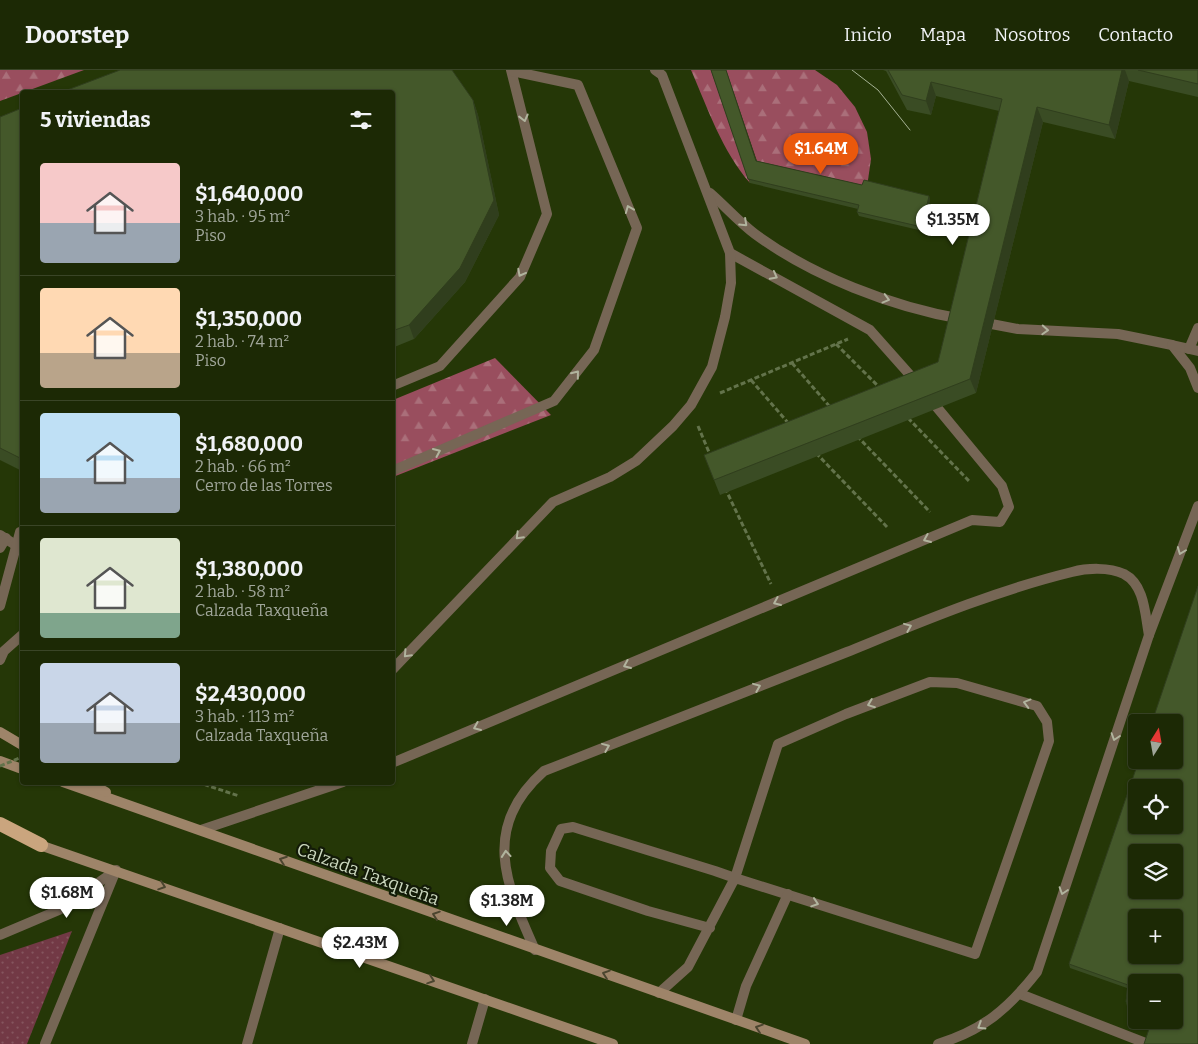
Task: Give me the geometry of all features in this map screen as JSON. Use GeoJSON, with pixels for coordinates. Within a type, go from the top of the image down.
{"type":"FeatureCollection","features":[{"type":"Feature","properties":{"kind":"highway"},"geometry":{"type":"LineString","coordinates":[[0,824],[41,845]]}},
{"type":"Feature","properties":{"kind":"main road"},"geometry":{"type":"LineString","coordinates":[[0,732],[20,744]]}},
{"type":"Feature","properties":{"kind":"main road"},"geometry":{"type":"LineString","coordinates":[[0,761],[20,768]]}},
{"type":"Feature","properties":{"kind":"main road","name":"Calzada Taxqueña"},"geometry":{"type":"LineString","coordinates":[[72,785],[805,1044]]}},
{"type":"Feature","properties":{"kind":"main road"},"geometry":{"type":"LineString","coordinates":[[93,785],[126,804]]}},
{"type":"Feature","properties":{"kind":"main road"},"geometry":{"type":"LineString","coordinates":[[0,832],[116,870],[613,1044]]}},
{"type":"Feature","properties":{"kind":"street"},"geometry":{"type":"LineString","coordinates":[[395,667],[553,502],[610,477],[636,461],[673,426],[691,405],[712,366],[725,316],[731,283],[730,253],[708,190],[662,75],[655,70]]}},
{"type":"Feature","properties":{"kind":"street"},"geometry":{"type":"LineString","coordinates":[[395,385],[440,366],[514,284],[520,277],[546,214],[511,71],[578,85],[636,228],[594,350],[554,401],[395,470]]}},
{"type":"Feature","properties":{"kind":"street"},"geometry":{"type":"LineString","coordinates":[[708,190],[755,234],[806,265],[868,294],[954,318],[1018,329],[1118,334],[1194,350],[1198,328]]}},
{"type":"Feature","properties":{"kind":"street"},"geometry":{"type":"LineString","coordinates":[[395,762],[972,520],[1000,522],[1009,507],[1002,486],[901,364],[870,330],[730,253]]}},
{"type":"Feature","properties":{"kind":"street"},"geometry":{"type":"LineString","coordinates":[[1172,345],[1190,368],[1198,388]]}},
{"type":"Feature","properties":{"kind":"street"},"geometry":{"type":"LineString","coordinates":[[938,1044],[983,1026],[1020,994],[1037,972],[1149,635],[1198,506]]}},
{"type":"Feature","properties":{"kind":"street"},"geometry":{"type":"LineString","coordinates":[[0,548],[3,536],[17,546]]}},
{"type":"Feature","properties":{"kind":"street"},"geometry":{"type":"LineString","coordinates":[[0,604],[20,538]]}},
{"type":"Feature","properties":{"kind":"street"},"geometry":{"type":"LineString","coordinates":[[535,950],[514,904],[504,850],[506,829],[513,807],[526,787],[544,771],[981,599],[1073,571],[1111,570],[1125,574],[1135,584],[1143,600],[1149,635]]}},
{"type":"Feature","properties":{"kind":"street"},"geometry":{"type":"LineString","coordinates":[[0,660],[4,651],[20,637]]}},
{"type":"Feature","properties":{"kind":"street"},"geometry":{"type":"LineString","coordinates":[[659,993],[688,967],[710,928],[735,878],[778,744],[846,714],[930,682],[957,683],[1037,706],[1047,722],[1049,741],[975,954],[788,894],[735,878],[573,827],[562,829],[551,851],[550,868],[560,881],[648,911],[710,928]]}},
{"type":"Feature","properties":{"kind":"street"},"geometry":{"type":"LineString","coordinates":[[201,830],[334,785]]}},
{"type":"Feature","properties":{"kind":"street"},"geometry":{"type":"LineString","coordinates":[[0,935],[59,910],[116,870]]}},
{"type":"Feature","properties":{"kind":"street"},"geometry":{"type":"LineString","coordinates":[[45,1044],[116,870]]}},
{"type":"Feature","properties":{"kind":"street"},"geometry":{"type":"LineString","coordinates":[[736,1020],[746,986],[788,894]]}},
{"type":"Feature","properties":{"kind":"street"},"geometry":{"type":"LineString","coordinates":[[247,1044],[280,928]]}},
{"type":"Feature","properties":{"kind":"street"},"geometry":{"type":"LineString","coordinates":[[1020,994],[1148,1044]]}},
{"type":"Feature","properties":{"kind":"street"},"geometry":{"type":"LineString","coordinates":[[472,1044],[485,999]]}},
{"type":"Feature","properties":{"kind":"path"},"geometry":{"type":"LineString","coordinates":[[918,212],[979,227]]}},
{"type":"Feature","properties":{"kind":"path"},"geometry":{"type":"LineString","coordinates":[[712,460],[691,405],[870,330]]}},
{"type":"Feature","properties":{"kind":"path"},"geometry":{"type":"LineString","coordinates":[[836,344],[882,390]]}},
{"type":"Feature","properties":{"kind":"path"},"geometry":{"type":"LineString","coordinates":[[792,363],[835,412]]}},
{"type":"Feature","properties":{"kind":"path"},"geometry":{"type":"LineString","coordinates":[[751,380],[795,430]]}},
{"type":"Feature","properties":{"kind":"path"},"geometry":{"type":"LineString","coordinates":[[902,411],[969,481]]}},
{"type":"Feature","properties":{"kind":"path"},"geometry":{"type":"LineString","coordinates":[[855,434],[930,512]]}},
{"type":"Feature","properties":{"kind":"path"},"geometry":{"type":"LineString","coordinates":[[815,452],[888,528]]}},
{"type":"Feature","properties":{"kind":"path"},"geometry":{"type":"LineString","coordinates":[[725,486],[772,584]]}},
{"type":"Feature","properties":{"kind":"path"},"geometry":{"type":"LineString","coordinates":[[0,766],[20,758]]}},
{"type":"Feature","properties":{"kind":"path"},"geometry":{"type":"LineString","coordinates":[[207,785],[270,806]]}},
{"type":"Feature","properties":{"kind":"green space"},"geometry":{"type":"Polygon","coordinates":[[[0,70],[84,70],[30,90],[20,90],[20,94],[0,101],[0,70]]]}},
{"type":"Feature","properties":{"kind":"green space"},"geometry":{"type":"Polygon","coordinates":[[[691,70],[711,70],[750,183],[731,157],[691,70]]]}},
{"type":"Feature","properties":{"kind":"green space"},"geometry":{"type":"Polygon","coordinates":[[[726,70],[815,70],[837,85],[855,107],[867,132],[871,159],[868,180],[864,189],[758,164],[726,70]]]}},
{"type":"Feature","properties":{"kind":"green space"},"geometry":{"type":"Polygon","coordinates":[[[495,358],[551,415],[395,476],[395,399],[495,358]]]}},
{"type":"Feature","properties":{"kind":"shaded area"},"geometry":{"type":"Polygon","coordinates":[[[72,931],[27,1044],[0,1044],[0,955],[72,931]]]}},
{"type":"Feature","properties":{"kind":"building"},"geometry":{"type":"Polygon","coordinates":[[[120,70],[452,70],[473,100],[494,200],[460,268],[409,325],[395,330],[395,90],[67,90],[120,70]]]}},
{"type":"Feature","properties":{"kind":"building"},"geometry":{"type":"Polygon","coordinates":[[[711,70],[726,70],[756,161],[862,185],[864,180],[929,196],[922,227],[857,212],[859,205],[748,179],[711,70]]]}},
{"type":"Feature","properties":{"kind":"building"},"geometry":{"type":"Polygon","coordinates":[[[888,70],[1122,70],[1109,125],[1037,107],[970,379],[714,480],[704,455],[938,362],[1002,99],[931,82],[926,101],[902,95],[888,70]]]}},
{"type":"Feature","properties":{"kind":"building"},"geometry":{"type":"Polygon","coordinates":[[[1138,70],[1198,70],[1198,84],[1138,70]]]}},
{"type":"Feature","properties":{"kind":"building"},"geometry":{"type":"Polygon","coordinates":[[[20,109],[20,458],[0,448],[0,117],[20,109]]]}},
{"type":"Feature","properties":{"kind":"building"},"geometry":{"type":"Polygon","coordinates":[[[1198,586],[1198,1044],[1144,1044],[1149,1029],[1183,1029],[1183,974],[1128,974],[1128,985],[1069,964],[1128,792],[1128,834],[1183,834],[1183,779],[1132,779],[1136,769],[1183,769],[1183,714],[1155,714],[1198,586]]]}},
{"type":"Feature","properties":{"kind":"building"},"geometry":{"type":"Polygon","coordinates":[[[1128,985],[1128,1003],[1126,1002],[1128,985]]]}},
{"type":"Feature","properties":{"kind":"tram line"},"geometry":{"type":"LineString","coordinates":[[852,70],[878,90],[910,130]]}}]}
